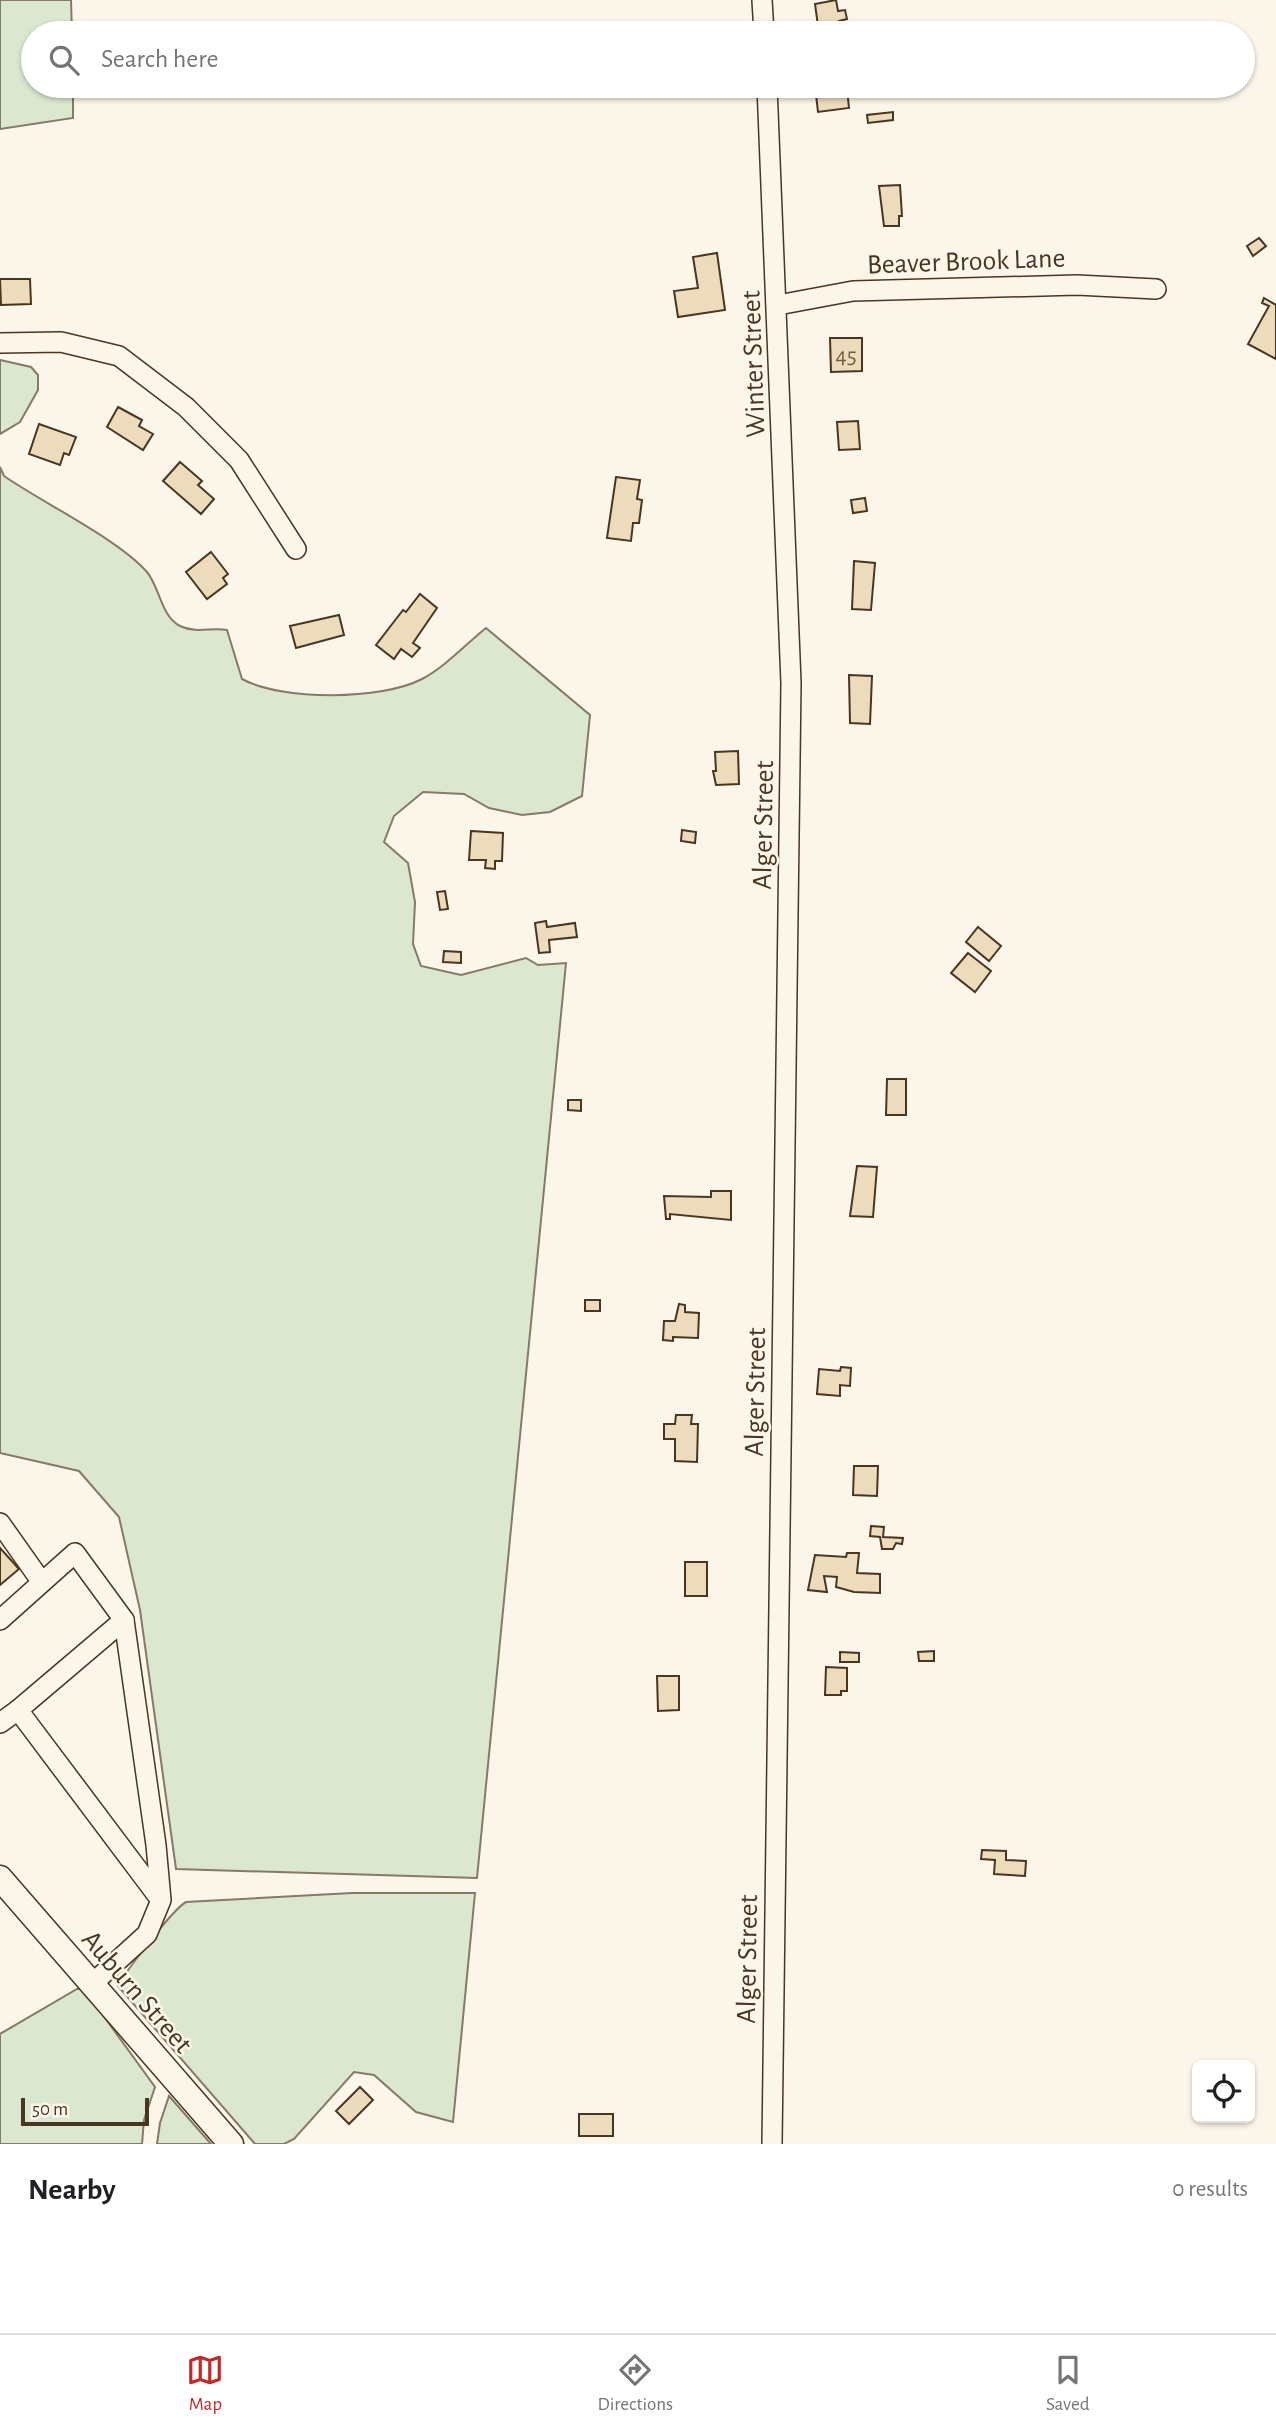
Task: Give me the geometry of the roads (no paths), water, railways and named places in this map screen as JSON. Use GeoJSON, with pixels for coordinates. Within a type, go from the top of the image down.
{"type":"FeatureCollection","features":[{"type":"Feature","properties":{"kind":"main road","name":"Auburn Street"},"geometry":{"type":"LineString","coordinates":[[0,1878],[231,2144]]}},
{"type":"Feature","properties":{"kind":"street"},"geometry":{"type":"LineString","coordinates":[[762,0],[763,21]]}},
{"type":"Feature","properties":{"kind":"street","name":"Winter Street"},"geometry":{"type":"LineString","coordinates":[[767,98],[778,305],[790,641]]}},
{"type":"Feature","properties":{"kind":"street","name":"Beaver Brook Lane"},"geometry":{"type":"LineString","coordinates":[[778,305],[853,291],[1077,285],[1156,289]]}},
{"type":"Feature","properties":{"kind":"street"},"geometry":{"type":"LineString","coordinates":[[0,343],[61,342],[119,356],[186,407],[239,460],[296,549]]}},
{"type":"Feature","properties":{"kind":"street","name":"Alger Street"},"geometry":{"type":"LineString","coordinates":[[772,2144],[790,641]]}},
{"type":"Feature","properties":{"kind":"street"},"geometry":{"type":"LineString","coordinates":[[0,1523],[41,1581]]}},
{"type":"Feature","properties":{"kind":"street"},"geometry":{"type":"LineString","coordinates":[[0,1620],[75,1553],[124,1620],[156,1844],[161,1900],[147,1934],[93,1983]]}},
{"type":"Feature","properties":{"kind":"street"},"geometry":{"type":"LineString","coordinates":[[0,1723],[124,1620]]}},
{"type":"Feature","properties":{"kind":"street"},"geometry":{"type":"LineString","coordinates":[[18,1710],[161,1900]]}}]}
